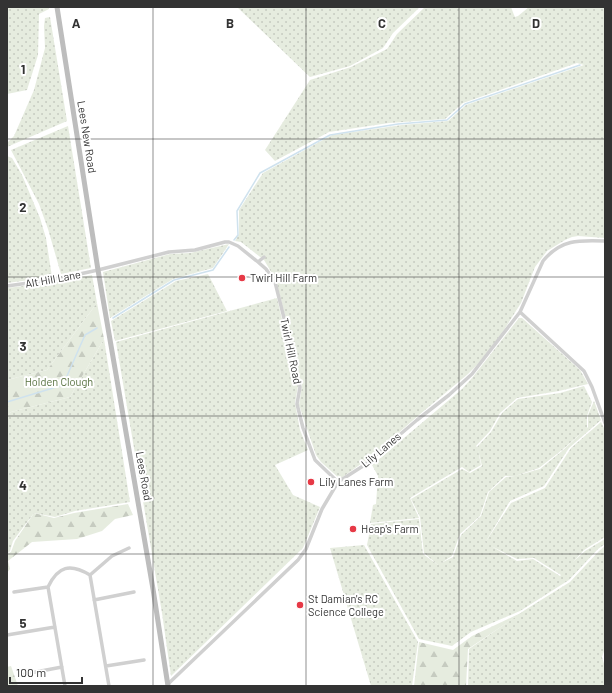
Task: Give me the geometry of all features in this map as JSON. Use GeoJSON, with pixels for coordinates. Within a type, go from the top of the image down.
{"type":"FeatureCollection","features":[{"type":"Feature","properties":{"kind":"main road","name":"Lees New Road"},"geometry":{"type":"LineString","coordinates":[[57,7],[98,270]]}},
{"type":"Feature","properties":{"kind":"main road","name":"Lees Road"},"geometry":{"type":"LineString","coordinates":[[98,270],[168,685]]}},
{"type":"Feature","properties":{"kind":"street","name":"Lily Lanes"},"geometry":{"type":"LineString","coordinates":[[168,685],[298,560],[306,549],[322,509],[338,482],[362,466],[449,395],[472,374],[520,312],[543,261],[548,255],[560,246],[573,241],[605,241]]}},
{"type":"Feature","properties":{"kind":"street","name":"Twirl Hill Road"},"geometry":{"type":"LineString","coordinates":[[98,270],[169,252],[195,250],[229,242],[238,246],[266,269],[274,282],[284,318],[300,387],[297,404],[303,428],[315,460],[338,482]]}},
{"type":"Feature","properties":{"kind":"street"},"geometry":{"type":"LineString","coordinates":[[258,262],[264,257]]}},
{"type":"Feature","properties":{"kind":"street","name":"Alt Hill Lane"},"geometry":{"type":"LineString","coordinates":[[7,286],[46,281],[98,270]]}},
{"type":"Feature","properties":{"kind":"street"},"geometry":{"type":"LineString","coordinates":[[520,312],[584,370],[605,423]]}},
{"type":"Feature","properties":{"kind":"street"},"geometry":{"type":"LineString","coordinates":[[90,574],[112,556],[129,548]]}},
{"type":"Feature","properties":{"kind":"street"},"geometry":{"type":"LineString","coordinates":[[65,686],[48,587],[53,578],[61,570],[70,567],[80,569],[90,574]]}},
{"type":"Feature","properties":{"kind":"street"},"geometry":{"type":"LineString","coordinates":[[90,574],[109,686]]}},
{"type":"Feature","properties":{"kind":"street"},"geometry":{"type":"LineString","coordinates":[[14,592],[48,587]]}},
{"type":"Feature","properties":{"kind":"street"},"geometry":{"type":"LineString","coordinates":[[94,600],[134,592]]}},
{"type":"Feature","properties":{"kind":"street"},"geometry":{"type":"LineString","coordinates":[[7,635],[55,627]]}},
{"type":"Feature","properties":{"kind":"street"},"geometry":{"type":"LineString","coordinates":[[106,666],[144,660]]}},
{"type":"Feature","properties":{"kind":"street"},"geometry":{"type":"LineString","coordinates":[[20,675],[62,668]]}},
{"type":"Feature","properties":{"kind":"green space"},"geometry":{"type":"Polygon","coordinates":[[[7,7],[49,7],[49,9],[39,14],[38,55],[27,90],[7,94],[7,7]]]}},
{"type":"Feature","properties":{"kind":"green space"},"geometry":{"type":"Polygon","coordinates":[[[237,7],[420,7],[393,33],[383,48],[350,66],[310,77],[237,7]]]}},
{"type":"Feature","properties":{"kind":"green space"},"geometry":{"type":"Polygon","coordinates":[[[425,7],[511,7],[515,17],[529,7],[605,7],[605,238],[572,237],[547,251],[535,267],[521,303],[490,352],[468,374],[372,456],[340,479],[321,462],[316,455],[299,405],[302,386],[276,280],[264,260],[241,242],[235,241],[239,234],[239,210],[263,173],[332,135],[402,125],[448,121],[466,105],[584,65],[577,63],[463,103],[445,119],[389,123],[329,132],[275,161],[265,150],[310,80],[351,67],[387,49],[397,34],[425,7]]]}},
{"type":"Feature","properties":{"kind":"green space"},"geometry":{"type":"Polygon","coordinates":[[[50,17],[67,121],[7,147],[7,143],[14,136],[34,90],[45,48],[45,18],[50,17]]]}},
{"type":"Feature","properties":{"kind":"green space"},"geometry":{"type":"Polygon","coordinates":[[[68,126],[91,268],[61,274],[39,204],[11,150],[68,126]]]}},
{"type":"Feature","properties":{"kind":"green space"},"geometry":{"type":"Polygon","coordinates":[[[7,156],[12,158],[22,175],[40,218],[46,238],[52,277],[7,283],[7,156]]]}},
{"type":"Feature","properties":{"kind":"green space"},"geometry":{"type":"Polygon","coordinates":[[[229,244],[213,268],[173,279],[110,318],[103,272],[170,254],[190,253],[229,244]]]}},
{"type":"Feature","properties":{"kind":"green space"},"geometry":{"type":"Polygon","coordinates":[[[208,274],[227,311],[115,341],[111,321],[176,281],[208,274]]]}},
{"type":"Feature","properties":{"kind":"green space"},"geometry":{"type":"Polygon","coordinates":[[[92,275],[97,303],[47,370],[7,380],[7,288],[56,282],[92,275]]]}},
{"type":"Feature","properties":{"kind":"green space"},"geometry":{"type":"Polygon","coordinates":[[[277,298],[298,386],[295,403],[300,430],[308,450],[275,465],[293,495],[320,507],[303,548],[171,676],[162,613],[116,342],[277,298]]]}},
{"type":"Feature","properties":{"kind":"green space","name":"Holden Clough"},"geometry":{"type":"Polygon","coordinates":[[[97,303],[104,339],[70,397],[11,412],[7,417],[7,380],[47,370],[97,303]]]}},
{"type":"Feature","properties":{"kind":"green space"},"geometry":{"type":"Polygon","coordinates":[[[519,318],[522,318],[580,370],[588,384],[559,391],[517,398],[500,413],[490,431],[476,446],[477,447],[491,432],[502,413],[518,399],[560,393],[584,386],[592,402],[587,416],[587,428],[588,415],[594,401],[601,420],[569,448],[544,486],[510,501],[485,543],[511,503],[545,488],[571,448],[601,422],[605,430],[605,537],[584,550],[573,562],[585,551],[605,539],[605,544],[598,549],[569,580],[520,611],[471,632],[452,646],[419,639],[367,545],[371,524],[419,519],[423,554],[438,565],[424,553],[420,517],[411,499],[462,469],[470,473],[482,466],[478,450],[481,465],[469,472],[462,467],[410,498],[419,518],[370,523],[373,505],[376,504],[378,476],[372,465],[462,389],[519,318]],[[585,430],[562,450],[539,468],[515,476],[540,469],[562,451],[585,430]],[[505,476],[488,492],[480,516],[460,534],[452,556],[441,563],[453,557],[461,535],[481,516],[489,492],[506,477],[515,476],[505,476]],[[491,546],[517,561],[533,559],[560,576],[561,575],[534,558],[517,559],[491,546]]]}},
{"type":"Feature","properties":{"kind":"green space"},"geometry":{"type":"Polygon","coordinates":[[[104,339],[130,502],[75,511],[55,517],[34,513],[13,541],[10,551],[7,554],[7,417],[11,412],[70,397],[104,339]]]}},
{"type":"Feature","properties":{"kind":"green space"},"geometry":{"type":"Polygon","coordinates":[[[128,504],[133,515],[115,519],[102,531],[77,539],[32,542],[8,561],[10,569],[7,573],[7,554],[11,552],[15,541],[34,513],[54,518],[128,504]]]}},
{"type":"Feature","properties":{"kind":"green space"},"geometry":{"type":"Polygon","coordinates":[[[364,545],[418,642],[412,686],[371,686],[330,548],[364,545]]]}},
{"type":"Feature","properties":{"kind":"green space"},"geometry":{"type":"Polygon","coordinates":[[[605,546],[605,648],[602,657],[605,667],[605,686],[468,686],[469,649],[525,610],[570,582],[605,546]]]}},
{"type":"Feature","properties":{"kind":"green space"},"geometry":{"type":"Polygon","coordinates":[[[523,612],[468,649],[466,686],[414,686],[419,642],[453,650],[472,636],[523,612]]]}},
{"type":"Feature","properties":{"kind":"green space"},"geometry":{"type":"Polygon","coordinates":[[[11,666],[18,686],[7,686],[7,667],[11,666]]]}},
{"type":"Feature","properties":{"kind":"waterway"},"geometry":{"type":"LineString","coordinates":[[234,240],[238,235],[237,211],[260,173],[330,135],[398,124],[447,120],[465,104],[580,65]]}},
{"type":"Feature","properties":{"kind":"waterway"},"geometry":{"type":"LineString","coordinates":[[113,318],[174,280],[213,270],[229,247]]}},
{"type":"Feature","properties":{"kind":"waterway"},"geometry":{"type":"LineString","coordinates":[[7,402],[63,385],[85,335],[97,328]]}},
{"type":"Feature","properties":{"kind":"place","name":"Twirl Hill Farm"},"geometry":{"type":"Point","coordinates":[242,278]}},
{"type":"Feature","properties":{"kind":"place","name":"Lily Lanes Farm"},"geometry":{"type":"Point","coordinates":[311,482]}},
{"type":"Feature","properties":{"kind":"place","name":"Heap's Farm"},"geometry":{"type":"Point","coordinates":[353,529]}},
{"type":"Feature","properties":{"kind":"place","name":"St Damian's RC Science College"},"geometry":{"type":"Point","coordinates":[300,605]}}]}
